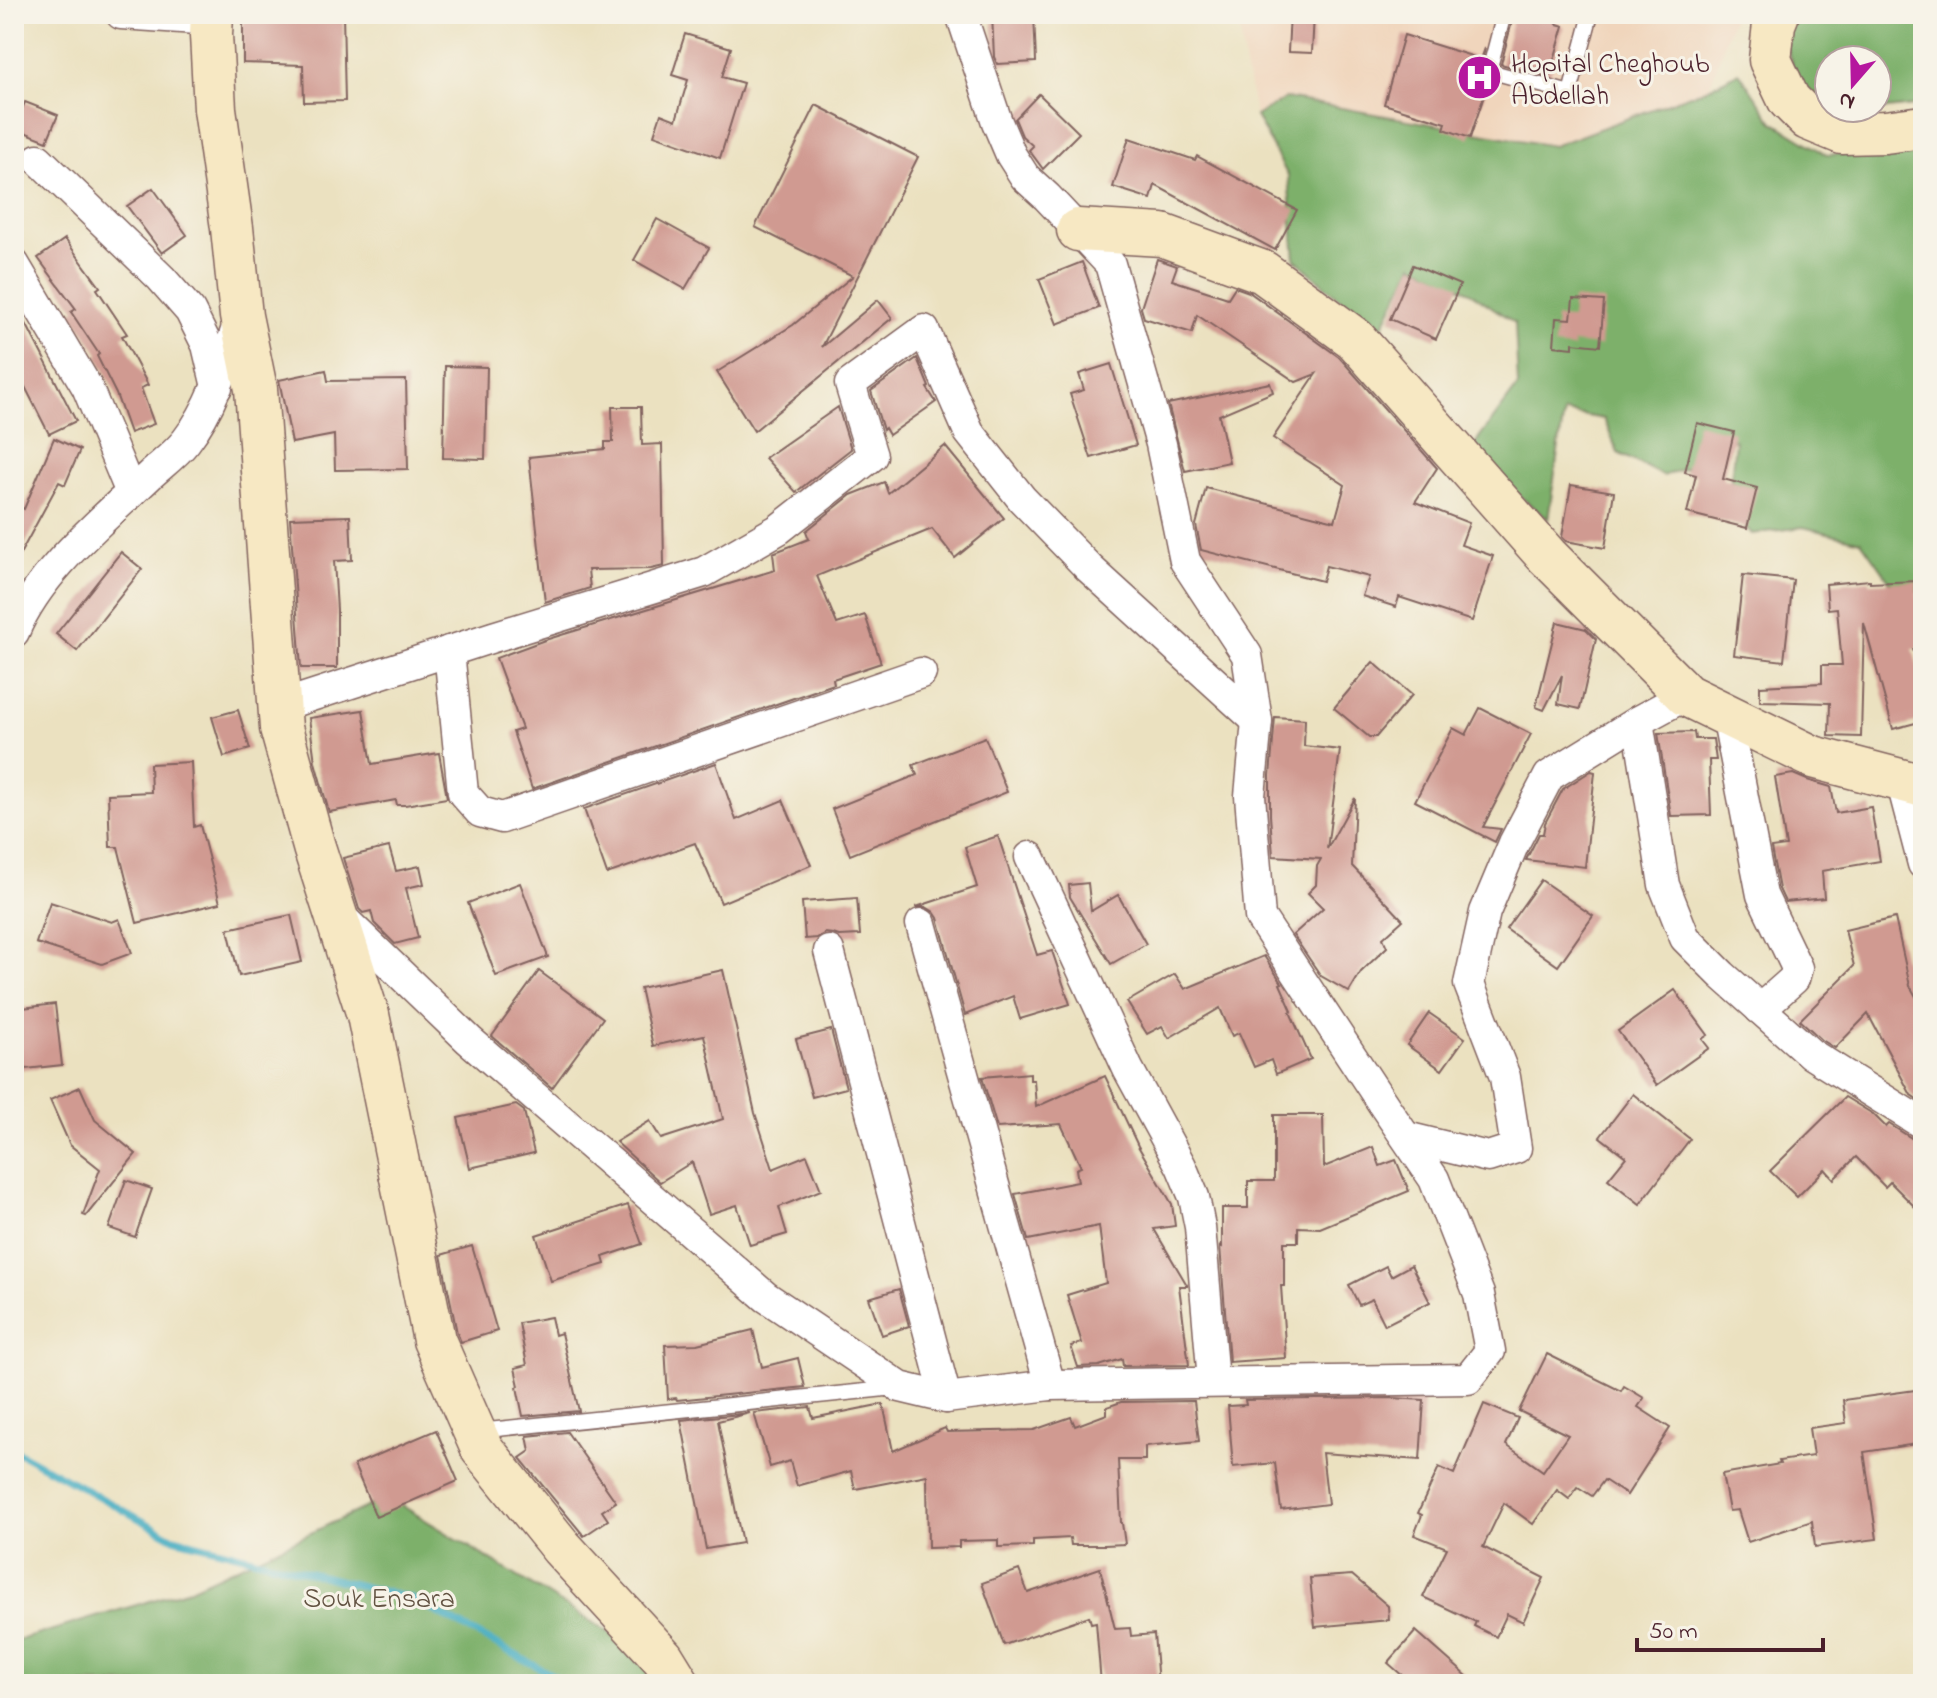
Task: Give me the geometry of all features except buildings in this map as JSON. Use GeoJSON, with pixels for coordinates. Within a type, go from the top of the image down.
{"type":"FeatureCollection","features":[{"type":"Feature","properties":{"kind":"street"},"geometry":{"type":"LineString","coordinates":[[121,14],[212,17],[215,109],[241,316],[256,389],[281,728],[314,847],[368,1015],[434,1340],[482,1449],[561,1547],[663,1658],[679,1684]]}},
{"type":"Feature","properties":{"kind":"street"},"geometry":{"type":"LineString","coordinates":[[335,911],[469,1040],[766,1297],[900,1387],[946,1398],[1050,1385],[1468,1379],[1490,1351],[1479,1294],[1434,1179],[1260,917],[1250,796],[1257,721],[1247,655],[1185,561],[1161,444],[1110,264],[1025,177],[1011,155],[961,14]]}},
{"type":"Feature","properties":{"kind":"street"},"geometry":{"type":"LineString","coordinates":[[1778,14],[1770,60],[1789,100],[1808,119],[1842,133],[1923,127]]}},
{"type":"Feature","properties":{"kind":"street"},"geometry":{"type":"LineString","coordinates":[[38,159],[161,278],[190,311],[207,345],[217,387]]}},
{"type":"Feature","properties":{"kind":"street"},"geometry":{"type":"LineString","coordinates":[[1078,230],[1162,235],[1263,272],[1355,339],[1547,556],[1686,695],[1813,757],[1912,783],[1923,864]]}},
{"type":"Feature","properties":{"kind":"street"},"geometry":{"type":"LineString","coordinates":[[14,264],[87,387],[131,493]]}},
{"type":"Feature","properties":{"kind":"street"},"geometry":{"type":"LineString","coordinates":[[14,632],[40,586],[70,552],[184,443],[217,387],[241,316]]}},
{"type":"Feature","properties":{"kind":"street"},"geometry":{"type":"LineString","coordinates":[[280,706],[704,572],[779,529],[872,456],[850,384],[924,330],[969,432],[1022,499],[1089,568],[1257,721]]}},
{"type":"Feature","properties":{"kind":"street"},"geometry":{"type":"LineString","coordinates":[[449,651],[463,793],[480,812],[502,818],[921,673]]}},
{"type":"Feature","properties":{"kind":"street"},"geometry":{"type":"LineString","coordinates":[[1406,1137],[1488,1157],[1516,1148],[1505,1077],[1469,984],[1485,912],[1514,843],[1549,776],[1686,695]]}},
{"type":"Feature","properties":{"kind":"street"},"geometry":{"type":"LineString","coordinates":[[1727,715],[1762,895],[1797,968],[1794,979],[1760,1009]]}},
{"type":"Feature","properties":{"kind":"street"},"geometry":{"type":"LineString","coordinates":[[1638,721],[1664,885],[1685,938],[1811,1054],[1923,1124]]}},
{"type":"Feature","properties":{"kind":"street"},"geometry":{"type":"LineString","coordinates":[[1030,857],[1128,1069],[1181,1166],[1194,1197],[1200,1227],[1213,1381]]}},
{"type":"Feature","properties":{"kind":"street"},"geometry":{"type":"LineString","coordinates":[[921,924],[1050,1385]]}},
{"type":"Feature","properties":{"kind":"street"},"geometry":{"type":"LineString","coordinates":[[829,951],[946,1398]]}},
{"type":"Feature","properties":{"kind":"lane"},"geometry":{"type":"LineString","coordinates":[[1504,14],[1489,71],[1570,93],[1591,14]]}},
{"type":"Feature","properties":{"kind":"lane"},"geometry":{"type":"LineString","coordinates":[[474,1431],[900,1387]]}},
{"type":"Feature","properties":{"kind":"shaded area","name":"Hopital Cheghoub Abdellah"},"geometry":{"type":"Polygon","coordinates":[[[1238,14],[1734,14],[1709,88],[1553,146],[1286,98],[1256,116],[1238,14]]]}},
{"type":"Feature","properties":{"kind":"green space"},"geometry":{"type":"Polygon","coordinates":[[[1776,14],[1923,14],[1923,105],[1893,108],[1893,44],[1813,44],[1813,104],[1804,102],[1776,14]]]}},
{"type":"Feature","properties":{"kind":"green space"},"geometry":{"type":"Polygon","coordinates":[[[1739,72],[1773,122],[1827,155],[1923,147],[1923,593],[1890,582],[1861,541],[1803,527],[1752,534],[1728,508],[1735,440],[1697,430],[1689,467],[1663,476],[1618,453],[1604,419],[1564,412],[1548,519],[1495,476],[1475,444],[1518,386],[1515,323],[1470,292],[1413,264],[1379,334],[1295,259],[1288,176],[1256,116],[1286,98],[1553,146],[1709,88],[1739,72]]]}},
{"type":"Feature","properties":{"kind":"green space","name":"Souk Ensara"},"geometry":{"type":"Polygon","coordinates":[[[388,1497],[693,1684],[14,1684],[14,1640],[190,1589],[388,1497]]]}},
{"type":"Feature","properties":{"kind":"waterway"},"geometry":{"type":"LineString","coordinates":[[14,1450],[174,1538],[412,1599],[569,1684]]}},
{"type":"Feature","properties":{"kind":"place","name":"Hopital Cheghoub Abdellah"},"geometry":{"type":"Point","coordinates":[1480,78]}}]}
